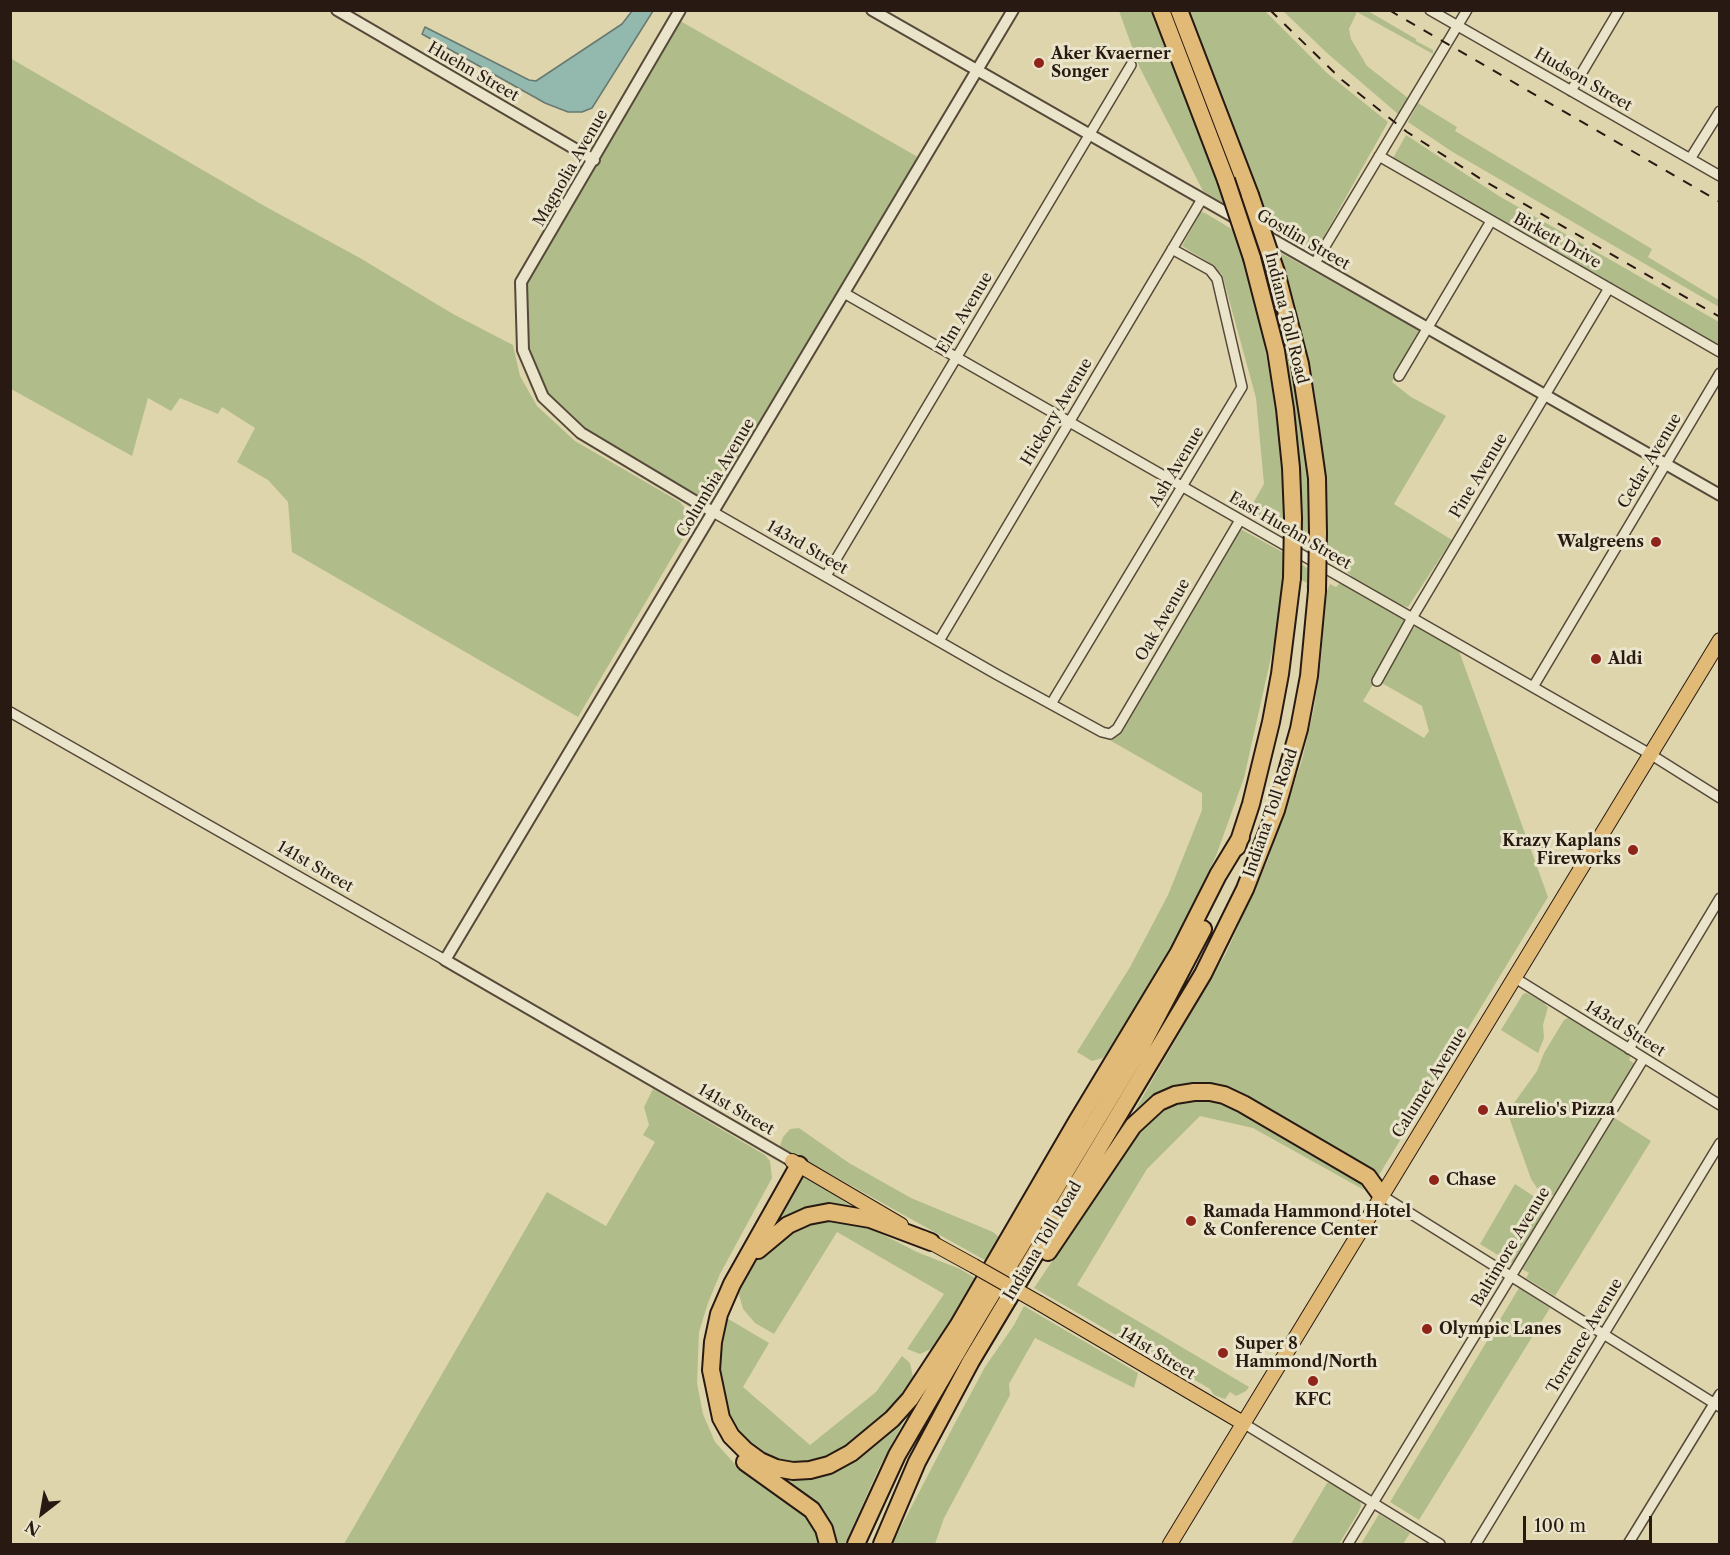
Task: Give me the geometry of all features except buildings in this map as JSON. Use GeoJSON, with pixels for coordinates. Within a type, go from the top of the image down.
{"type":"FeatureCollection","features":[{"type":"Feature","properties":{"kind":"highway","name":"Indiana Toll Road"},"geometry":{"type":"LineString","coordinates":[[856,1545],[874,1502],[915,1425],[1167,1001],[1206,923],[1241,837],[1273,712],[1282,664],[1292,578],[1291,468],[1283,397],[1274,342],[1252,258],[1226,180],[1161,10]]}},
{"type":"Feature","properties":{"kind":"highway","name":"Indiana Toll Road"},"geometry":{"type":"LineString","coordinates":[[882,1545],[898,1505],[939,1419],[1000,1311],[1203,974],[1245,889],[1275,810],[1299,729],[1309,676],[1317,591],[1317,478],[1311,428],[1300,364],[1276,272],[1250,195],[1179,10]]}},
{"type":"Feature","properties":{"kind":"highway"},"geometry":{"type":"LineString","coordinates":[[795,1163],[732,1284],[717,1323],[711,1370],[721,1418],[731,1436],[760,1461],[776,1468],[794,1471],[829,1465],[851,1453],[871,1438],[910,1399],[958,1326],[1178,954],[1218,875],[1241,837]]}},
{"type":"Feature","properties":{"kind":"highway"},"geometry":{"type":"LineString","coordinates":[[1000,1311],[1033,1275],[1134,1126],[1159,1102],[1175,1095],[1210,1092],[1224,1095],[1243,1104],[1368,1177],[1381,1195]]}},
{"type":"Feature","properties":{"kind":"highway"},"geometry":{"type":"LineString","coordinates":[[795,1163],[719,1288],[709,1314],[702,1346],[701,1371],[706,1404],[715,1429],[732,1451],[812,1510],[824,1529],[828,1545]]}},
{"type":"Feature","properties":{"kind":"highway"},"geometry":{"type":"LineString","coordinates":[[732,1284],[755,1252],[768,1239],[788,1225],[808,1216],[829,1212],[870,1219],[931,1242]]}},
{"type":"Feature","properties":{"kind":"main road","name":"Calumet Avenue"},"geometry":{"type":"LineString","coordinates":[[1170,1545],[1719,640]]}},
{"type":"Feature","properties":{"kind":"main road","name":"141st Street"},"geometry":{"type":"LineString","coordinates":[[795,1163],[1243,1423]]}},
{"type":"Feature","properties":{"kind":"street","name":"Huehn Street"},"geometry":{"type":"LineString","coordinates":[[337,10],[594,160]]}},
{"type":"Feature","properties":{"kind":"street","name":"Magnolia Avenue"},"geometry":{"type":"LineString","coordinates":[[523,350],[521,282],[680,10]]}},
{"type":"Feature","properties":{"kind":"street","name":"Gostlin Street"},"geometry":{"type":"LineString","coordinates":[[872,10],[1719,495]]}},
{"type":"Feature","properties":{"kind":"street","name":"Columbia Avenue"},"geometry":{"type":"LineString","coordinates":[[445,960],[1012,10]]}},
{"type":"Feature","properties":{"kind":"street","name":"Hudson Street"},"geometry":{"type":"LineString","coordinates":[[1430,10],[1719,176]]}},
{"type":"Feature","properties":{"kind":"street"},"geometry":{"type":"LineString","coordinates":[[1314,264],[1467,10]]}},
{"type":"Feature","properties":{"kind":"street"},"geometry":{"type":"LineString","coordinates":[[1571,90],[1619,10]]}},
{"type":"Feature","properties":{"kind":"street","name":"Elm Avenue"},"geometry":{"type":"LineString","coordinates":[[826,576],[1131,65]]}},
{"type":"Feature","properties":{"kind":"street"},"geometry":{"type":"LineString","coordinates":[[1690,159],[1719,111]]}},
{"type":"Feature","properties":{"kind":"street","name":"Birkett Drive"},"geometry":{"type":"LineString","coordinates":[[1379,156],[1719,352]]}},
{"type":"Feature","properties":{"kind":"street","name":"Hickory Avenue"},"geometry":{"type":"LineString","coordinates":[[939,641],[1202,199]]}},
{"type":"Feature","properties":{"kind":"street"},"geometry":{"type":"LineString","coordinates":[[1399,376],[1491,221]]}},
{"type":"Feature","properties":{"kind":"street","name":"Ash Avenue"},"geometry":{"type":"LineString","coordinates":[[1051,704],[1242,387],[1217,279],[1210,270],[1173,249]]}},
{"type":"Feature","properties":{"kind":"street","name":"Pine Avenue"},"geometry":{"type":"LineString","coordinates":[[1377,681],[1412,618],[1609,288]]}},
{"type":"Feature","properties":{"kind":"street","name":"East Huehn Street"},"geometry":{"type":"LineString","coordinates":[[844,293],[1650,754],[1719,798]]}},
{"type":"Feature","properties":{"kind":"street","name":"143rd Street"},"geometry":{"type":"LineString","coordinates":[[523,350],[543,397],[580,433],[939,641],[1102,732],[1110,734]]}},
{"type":"Feature","properties":{"kind":"street","name":"Cedar Avenue"},"geometry":{"type":"LineString","coordinates":[[1533,687],[1719,373]]}},
{"type":"Feature","properties":{"kind":"street","name":"Oak Avenue"},"geometry":{"type":"LineString","coordinates":[[1110,734],[1118,729],[1240,520]]}},
{"type":"Feature","properties":{"kind":"street","name":"141st Street"},"geometry":{"type":"LineString","coordinates":[[10,712],[795,1163]]}},
{"type":"Feature","properties":{"kind":"street"},"geometry":{"type":"LineString","coordinates":[[1629,1049],[1719,898]]}},
{"type":"Feature","properties":{"kind":"street","name":"143rd Street"},"geometry":{"type":"LineString","coordinates":[[1515,978],[1719,1105]]}},
{"type":"Feature","properties":{"kind":"street","name":"Baltimore Avenue"},"geometry":{"type":"LineString","coordinates":[[1348,1545],[1644,1058]]}},
{"type":"Feature","properties":{"kind":"street","name":"Torrence Avenue"},"geometry":{"type":"LineString","coordinates":[[1476,1545],[1719,1143]]}},
{"type":"Feature","properties":{"kind":"street"},"geometry":{"type":"LineString","coordinates":[[1381,1195],[1717,1405]]}},
{"type":"Feature","properties":{"kind":"street"},"geometry":{"type":"LineString","coordinates":[[1628,1545],[1717,1405],[1719,1394]]}},
{"type":"Feature","properties":{"kind":"street","name":"141st Street"},"geometry":{"type":"LineString","coordinates":[[1243,1423],[1440,1545]]}},
{"type":"Feature","properties":{"kind":"green space"},"geometry":{"type":"Polygon","coordinates":[[[1119,11],[1153,11],[1227,205],[1203,191],[1139,66],[1119,11]]]}},
{"type":"Feature","properties":{"kind":"green space"},"geometry":{"type":"Polygon","coordinates":[[[1189,11],[1265,11],[1327,73],[1388,122],[1314,251],[1269,229],[1246,161],[1189,11]]]}},
{"type":"Feature","properties":{"kind":"green space"},"geometry":{"type":"Polygon","coordinates":[[[1283,11],[1368,11],[1433,50],[1433,54],[1357,12],[1349,29],[1351,39],[1367,66],[1408,98],[1398,114],[1327,53],[1283,11]]]}},
{"type":"Feature","properties":{"kind":"green space"},"geometry":{"type":"Polygon","coordinates":[[[675,18],[923,160],[713,512],[581,433],[543,397],[523,350],[521,282],[675,18]]]}},
{"type":"Feature","properties":{"kind":"green space"},"geometry":{"type":"Polygon","coordinates":[[[10,58],[268,208],[360,258],[453,314],[513,345],[520,376],[537,406],[575,441],[680,502],[691,516],[687,532],[578,717],[292,552],[288,502],[268,480],[237,462],[255,428],[222,407],[218,414],[180,398],[171,411],[148,398],[132,456],[11,389],[10,58]]]}},
{"type":"Feature","properties":{"kind":"green space"},"geometry":{"type":"Polygon","coordinates":[[[1418,103],[1457,127],[1455,131],[1652,249],[1648,257],[1719,300],[1719,307],[1451,151],[1408,122],[1418,103]]]}},
{"type":"Feature","properties":{"kind":"green space"},"geometry":{"type":"Polygon","coordinates":[[[1406,135],[1499,196],[1719,322],[1719,346],[1393,158],[1406,135]]]}},
{"type":"Feature","properties":{"kind":"green space"},"geometry":{"type":"Polygon","coordinates":[[[1201,212],[1235,231],[1246,261],[1272,387],[1280,444],[1287,534],[1248,512],[1264,484],[1256,398],[1222,274],[1208,262],[1182,246],[1201,212]]]}},
{"type":"Feature","properties":{"kind":"green space"},"geometry":{"type":"Polygon","coordinates":[[[1253,237],[1258,240],[1267,267],[1295,374],[1309,482],[1311,548],[1300,541],[1280,335],[1253,237]]]}},
{"type":"Feature","properties":{"kind":"green space"},"geometry":{"type":"Polygon","coordinates":[[[1277,251],[1419,330],[1392,382],[1411,397],[1446,416],[1394,504],[1452,540],[1408,607],[1397,604],[1359,583],[1347,572],[1348,570],[1325,556],[1325,475],[1320,429],[1312,379],[1300,328],[1277,251]]]}},
{"type":"Feature","properties":{"kind":"green space"},"geometry":{"type":"Polygon","coordinates":[[[1235,526],[1286,554],[1276,635],[1244,778],[1216,856],[1163,968],[1103,1058],[1092,1061],[1077,1052],[1130,967],[1168,895],[1202,810],[1202,793],[1106,738],[1235,526]]]}},
{"type":"Feature","properties":{"kind":"green space"},"geometry":{"type":"Polygon","coordinates":[[[1299,563],[1312,571],[1311,588],[1306,588],[1307,583],[1298,578],[1299,563]]]}},
{"type":"Feature","properties":{"kind":"green space"},"geometry":{"type":"Polygon","coordinates":[[[1340,583],[1412,620],[1363,701],[1424,738],[1429,731],[1422,706],[1380,682],[1403,639],[1416,626],[1459,651],[1548,897],[1379,1175],[1239,1091],[1217,1083],[1174,1086],[1156,1093],[1135,1110],[1226,953],[1267,862],[1302,760],[1314,708],[1321,660],[1325,595],[1330,584],[1336,587],[1340,583]]]}},
{"type":"Feature","properties":{"kind":"green space"},"geometry":{"type":"Polygon","coordinates":[[[1526,993],[1546,1003],[1548,1007],[1543,1025],[1544,1038],[1538,1053],[1501,1030],[1523,994],[1526,993]]]}},
{"type":"Feature","properties":{"kind":"green space"},"geometry":{"type":"Polygon","coordinates":[[[1569,1017],[1631,1055],[1629,1060],[1635,1064],[1557,1194],[1549,1196],[1537,1188],[1531,1179],[1509,1117],[1509,1110],[1537,1071],[1544,1053],[1564,1020],[1569,1017]]]}},
{"type":"Feature","properties":{"kind":"green space"},"geometry":{"type":"Polygon","coordinates":[[[653,1089],[765,1155],[770,1161],[772,1178],[720,1274],[708,1303],[699,1332],[697,1383],[703,1414],[715,1442],[734,1463],[807,1515],[816,1528],[821,1544],[344,1544],[547,1192],[606,1226],[655,1142],[643,1135],[649,1125],[644,1107],[653,1089]]]}},
{"type":"Feature","properties":{"kind":"green space"},"geometry":{"type":"Polygon","coordinates":[[[1204,1099],[1225,1104],[1249,1116],[1360,1181],[1364,1190],[1253,1128],[1200,1116],[1147,1169],[1077,1285],[1249,1387],[1236,1396],[1230,1392],[1225,1399],[1214,1395],[1210,1389],[1034,1288],[1145,1123],[1164,1108],[1183,1100],[1204,1099]]]}},
{"type":"Feature","properties":{"kind":"green space"},"geometry":{"type":"Polygon","coordinates":[[[1613,1117],[1651,1141],[1555,1296],[1526,1278],[1529,1273],[1522,1269],[1613,1117]]]}},
{"type":"Feature","properties":{"kind":"green space"},"geometry":{"type":"Polygon","coordinates":[[[799,1128],[849,1163],[911,1198],[993,1232],[999,1237],[1000,1244],[990,1263],[780,1146],[783,1137],[790,1129],[799,1128]]]}},
{"type":"Feature","properties":{"kind":"green space"},"geometry":{"type":"Polygon","coordinates":[[[800,1177],[807,1177],[859,1211],[769,1230],[800,1177]]]}},
{"type":"Feature","properties":{"kind":"green space"},"geometry":{"type":"Polygon","coordinates":[[[1515,1184],[1538,1199],[1544,1215],[1515,1262],[1511,1263],[1480,1244],[1515,1184]]]}},
{"type":"Feature","properties":{"kind":"green space"},"geometry":{"type":"Polygon","coordinates":[[[819,1220],[845,1220],[870,1228],[917,1252],[960,1269],[980,1281],[935,1347],[920,1354],[907,1349],[944,1294],[837,1232],[774,1334],[755,1323],[743,1309],[738,1291],[742,1278],[774,1243],[799,1227],[819,1220]]]}},
{"type":"Feature","properties":{"kind":"green space"},"geometry":{"type":"Polygon","coordinates":[[[1519,1288],[1550,1308],[1419,1520],[1390,1502],[1519,1288]]]}},
{"type":"Feature","properties":{"kind":"green space"},"geometry":{"type":"Polygon","coordinates":[[[1024,1306],[1138,1373],[1134,1388],[1035,1338],[1009,1384],[1010,1395],[944,1518],[935,1544],[892,1544],[985,1367],[1014,1325],[1024,1306]]]}},
{"type":"Feature","properties":{"kind":"green space"},"geometry":{"type":"Polygon","coordinates":[[[725,1317],[769,1343],[743,1387],[810,1445],[876,1392],[902,1356],[910,1363],[913,1377],[902,1397],[864,1435],[831,1456],[799,1463],[768,1456],[745,1442],[729,1421],[717,1363],[725,1317]]]}},
{"type":"Feature","properties":{"kind":"green space"},"geometry":{"type":"Polygon","coordinates":[[[900,1418],[904,1421],[878,1470],[845,1544],[835,1544],[787,1482],[790,1477],[900,1418]]]}},
{"type":"Feature","properties":{"kind":"green space"},"geometry":{"type":"Polygon","coordinates":[[[1327,1483],[1331,1483],[1360,1501],[1361,1506],[1358,1513],[1339,1544],[1291,1544],[1327,1483]]]}},
{"type":"Feature","properties":{"kind":"green space"},"geometry":{"type":"Polygon","coordinates":[[[1379,1514],[1410,1533],[1403,1544],[1361,1544],[1379,1514]]]}},
{"type":"Feature","properties":{"kind":"water"},"geometry":{"type":"Polygon","coordinates":[[[632,11],[653,11],[592,108],[582,112],[568,112],[545,103],[422,34],[425,27],[529,80],[536,81],[622,24],[632,11]]]}},
{"type":"Feature","properties":{"kind":"railway"},"geometry":{"type":"LineString","coordinates":[[1270,10],[1342,80],[1407,132],[1481,179],[1720,317]]}},
{"type":"Feature","properties":{"kind":"railway"},"geometry":{"type":"LineString","coordinates":[[1389,10],[1720,202]]}},
{"type":"Feature","properties":{"kind":"place","name":"Aker Kvaerner Songer"},"geometry":{"type":"Point","coordinates":[1039,63]}},
{"type":"Feature","properties":{"kind":"place","name":"Walgreens"},"geometry":{"type":"Point","coordinates":[1656,542]}},
{"type":"Feature","properties":{"kind":"place","name":"Aldi"},"geometry":{"type":"Point","coordinates":[1596,659]}},
{"type":"Feature","properties":{"kind":"place","name":"Krazy Kaplans Fireworks"},"geometry":{"type":"Point","coordinates":[1633,850]}},
{"type":"Feature","properties":{"kind":"place","name":"Aurelio's Pizza"},"geometry":{"type":"Point","coordinates":[1483,1110]}},
{"type":"Feature","properties":{"kind":"place","name":"Chase"},"geometry":{"type":"Point","coordinates":[1434,1180]}},
{"type":"Feature","properties":{"kind":"place","name":"Ramada Hammond Hotel & Conference Center"},"geometry":{"type":"Point","coordinates":[1191,1221]}},
{"type":"Feature","properties":{"kind":"place","name":"Olympic Lanes"},"geometry":{"type":"Point","coordinates":[1427,1329]}},
{"type":"Feature","properties":{"kind":"place","name":"Super 8 Hammond/North"},"geometry":{"type":"Point","coordinates":[1223,1353]}},
{"type":"Feature","properties":{"kind":"place","name":"KFC"},"geometry":{"type":"Point","coordinates":[1313,1381]}}]}
